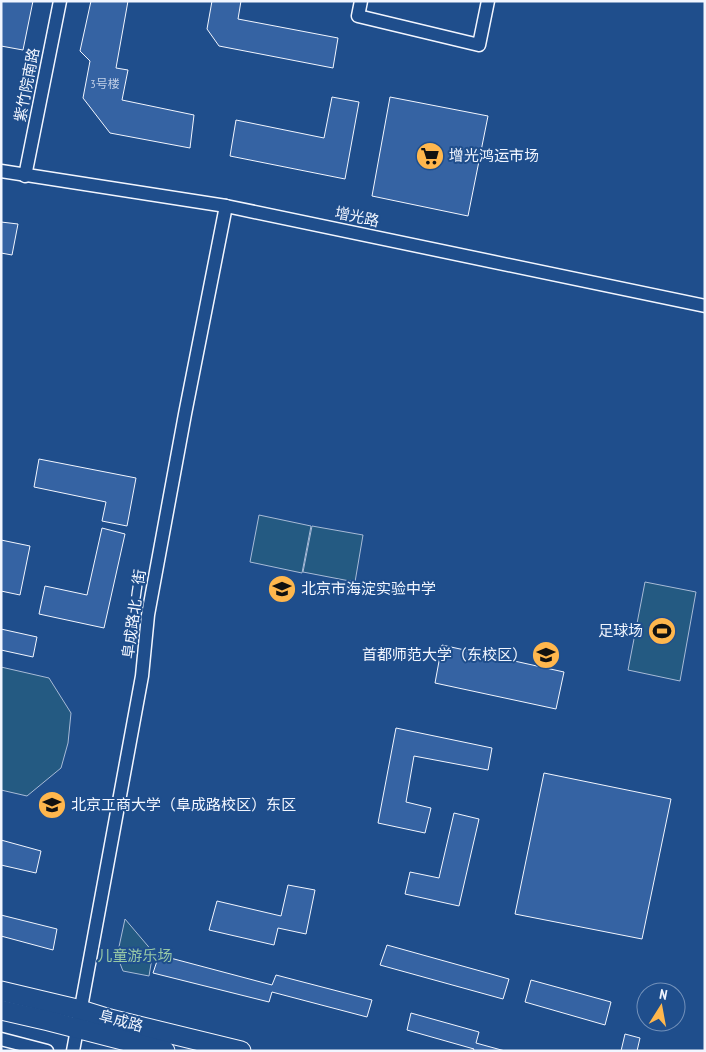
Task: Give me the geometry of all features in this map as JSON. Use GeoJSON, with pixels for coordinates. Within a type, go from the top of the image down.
{"type":"FeatureCollection","features":[{"type":"Feature","properties":{"kind":"highway","name":"阜成路"},"geometry":{"type":"LineString","coordinates":[[1,990],[165,1051]]}},
{"type":"Feature","properties":{"kind":"highway","name":"阜成路"},"geometry":{"type":"LineString","coordinates":[[1,1010],[79,1019],[110,1019],[241,1051]]}},
{"type":"Feature","properties":{"kind":"street","name":"紫竹院南路"},"geometry":{"type":"LineString","coordinates":[[25,176],[60,1]]}},
{"type":"Feature","properties":{"kind":"street"},"geometry":{"type":"LineString","coordinates":[[361,1],[358,16],[480,45],[488,1]]}},
{"type":"Feature","properties":{"kind":"street","name":"增光路"},"geometry":{"type":"LineString","coordinates":[[1,171],[226,206],[705,306]]}},
{"type":"Feature","properties":{"kind":"street","name":"阜成路北二街"},"geometry":{"type":"LineString","coordinates":[[73,1051],[142,676],[150,605],[226,206]]}},
{"type":"Feature","properties":{"kind":"street"},"geometry":{"type":"LineString","coordinates":[[1,1039],[47,1051]]}},
{"type":"Feature","properties":{"kind":"green space"},"geometry":{"type":"Polygon","coordinates":[[[259,515],[311,526],[302,573],[250,562],[259,515]]]}},
{"type":"Feature","properties":{"kind":"green space"},"geometry":{"type":"Polygon","coordinates":[[[312,526],[363,535],[355,582],[303,572],[312,526]]]}},
{"type":"Feature","properties":{"kind":"green space","name":"足球场"},"geometry":{"type":"Polygon","coordinates":[[[645,582],[696,592],[680,681],[628,670],[645,582]]]}},
{"type":"Feature","properties":{"kind":"green space"},"geometry":{"type":"Polygon","coordinates":[[[1,667],[49,678],[71,713],[68,743],[61,768],[27,796],[1,790],[1,667]]]}},
{"type":"Feature","properties":{"kind":"green space","name":"儿童游乐场"},"geometry":{"type":"Polygon","coordinates":[[[125,919],[153,952],[149,976],[123,971],[117,956],[125,919]]]}},
{"type":"Feature","properties":{"kind":"building"},"geometry":{"type":"Polygon","coordinates":[[[1,1],[33,1],[23,50],[1,46],[1,1]]]}},
{"type":"Feature","properties":{"kind":"building"},"geometry":{"type":"Polygon","coordinates":[[[91,1],[128,1],[116,68],[128,70],[122,100],[194,115],[190,148],[110,133],[83,98],[90,61],[80,51],[91,1]]]}},
{"type":"Feature","properties":{"kind":"building"},"geometry":{"type":"Polygon","coordinates":[[[212,1],[241,1],[238,19],[338,38],[333,68],[219,46],[207,29],[212,1]]]}},
{"type":"Feature","properties":{"kind":"building"},"geometry":{"type":"Polygon","coordinates":[[[332,97],[359,102],[345,179],[230,156],[236,120],[324,138],[332,97]]]}},
{"type":"Feature","properties":{"kind":"building","name":"增光鸿运市场"},"geometry":{"type":"Polygon","coordinates":[[[390,97],[488,116],[468,216],[372,196],[390,97]]]}},
{"type":"Feature","properties":{"kind":"building"},"geometry":{"type":"Polygon","coordinates":[[[1,222],[18,224],[12,255],[1,253],[1,222]]]}},
{"type":"Feature","properties":{"kind":"building"},"geometry":{"type":"Polygon","coordinates":[[[39,459],[136,478],[127,526],[102,521],[106,502],[34,487],[39,459]]]}},
{"type":"Feature","properties":{"kind":"building"},"geometry":{"type":"Polygon","coordinates":[[[102,528],[125,534],[104,628],[39,614],[45,586],[87,595],[102,528]]]}},
{"type":"Feature","properties":{"kind":"building"},"geometry":{"type":"Polygon","coordinates":[[[1,540],[30,546],[20,595],[1,591],[1,540]]]}},
{"type":"Feature","properties":{"kind":"building"},"geometry":{"type":"Polygon","coordinates":[[[1,629],[37,637],[33,657],[1,650],[1,629]]]}},
{"type":"Feature","properties":{"kind":"building"},"geometry":{"type":"Polygon","coordinates":[[[442,645],[564,672],[556,709],[435,683],[442,645]]]}},
{"type":"Feature","properties":{"kind":"building"},"geometry":{"type":"Polygon","coordinates":[[[396,728],[492,748],[488,770],[414,756],[406,802],[431,808],[425,833],[378,823],[396,728]]]}},
{"type":"Feature","properties":{"kind":"building"},"geometry":{"type":"Polygon","coordinates":[[[544,773],[671,799],[642,939],[515,914],[544,773]]]}},
{"type":"Feature","properties":{"kind":"building"},"geometry":{"type":"Polygon","coordinates":[[[454,813],[479,819],[459,906],[405,894],[410,872],[439,878],[454,813]]]}},
{"type":"Feature","properties":{"kind":"building"},"geometry":{"type":"Polygon","coordinates":[[[1,840],[41,851],[36,873],[1,865],[1,840]]]}},
{"type":"Feature","properties":{"kind":"building"},"geometry":{"type":"Polygon","coordinates":[[[288,885],[315,890],[306,934],[278,928],[274,945],[209,930],[217,901],[281,916],[288,885]]]}},
{"type":"Feature","properties":{"kind":"building"},"geometry":{"type":"Polygon","coordinates":[[[1,915],[57,929],[53,950],[1,936],[1,915]]]}},
{"type":"Feature","properties":{"kind":"building"},"geometry":{"type":"Polygon","coordinates":[[[387,945],[509,979],[503,999],[380,965],[387,945]]]}},
{"type":"Feature","properties":{"kind":"building"},"geometry":{"type":"Polygon","coordinates":[[[159,955],[272,985],[276,975],[372,1000],[367,1017],[272,992],[269,1002],[153,973],[159,955]]]}},
{"type":"Feature","properties":{"kind":"building"},"geometry":{"type":"Polygon","coordinates":[[[531,980],[611,1002],[605,1025],[525,1002],[531,980]]]}},
{"type":"Feature","properties":{"kind":"building"},"geometry":{"type":"Polygon","coordinates":[[[411,1013],[479,1032],[476,1043],[505,1051],[473,1051],[474,1049],[407,1030],[411,1013]]]}},
{"type":"Feature","properties":{"kind":"building"},"geometry":{"type":"Polygon","coordinates":[[[625,1034],[640,1038],[637,1051],[621,1051],[625,1034]]]}},
{"type":"Feature","properties":{"kind":"place","name":"增光鸿运市场"},"geometry":{"type":"Point","coordinates":[430,156]}},
{"type":"Feature","properties":{"kind":"place","name":"北京市海淀实验中学"},"geometry":{"type":"Point","coordinates":[282,589]}},
{"type":"Feature","properties":{"kind":"place","name":"足球场"},"geometry":{"type":"Point","coordinates":[662,631]}},
{"type":"Feature","properties":{"kind":"place","name":"首都师范大学（东校区）"},"geometry":{"type":"Point","coordinates":[546,655]}},
{"type":"Feature","properties":{"kind":"place","name":"北京工商大学（阜成路校区）东区"},"geometry":{"type":"Point","coordinates":[52,805]}}]}
